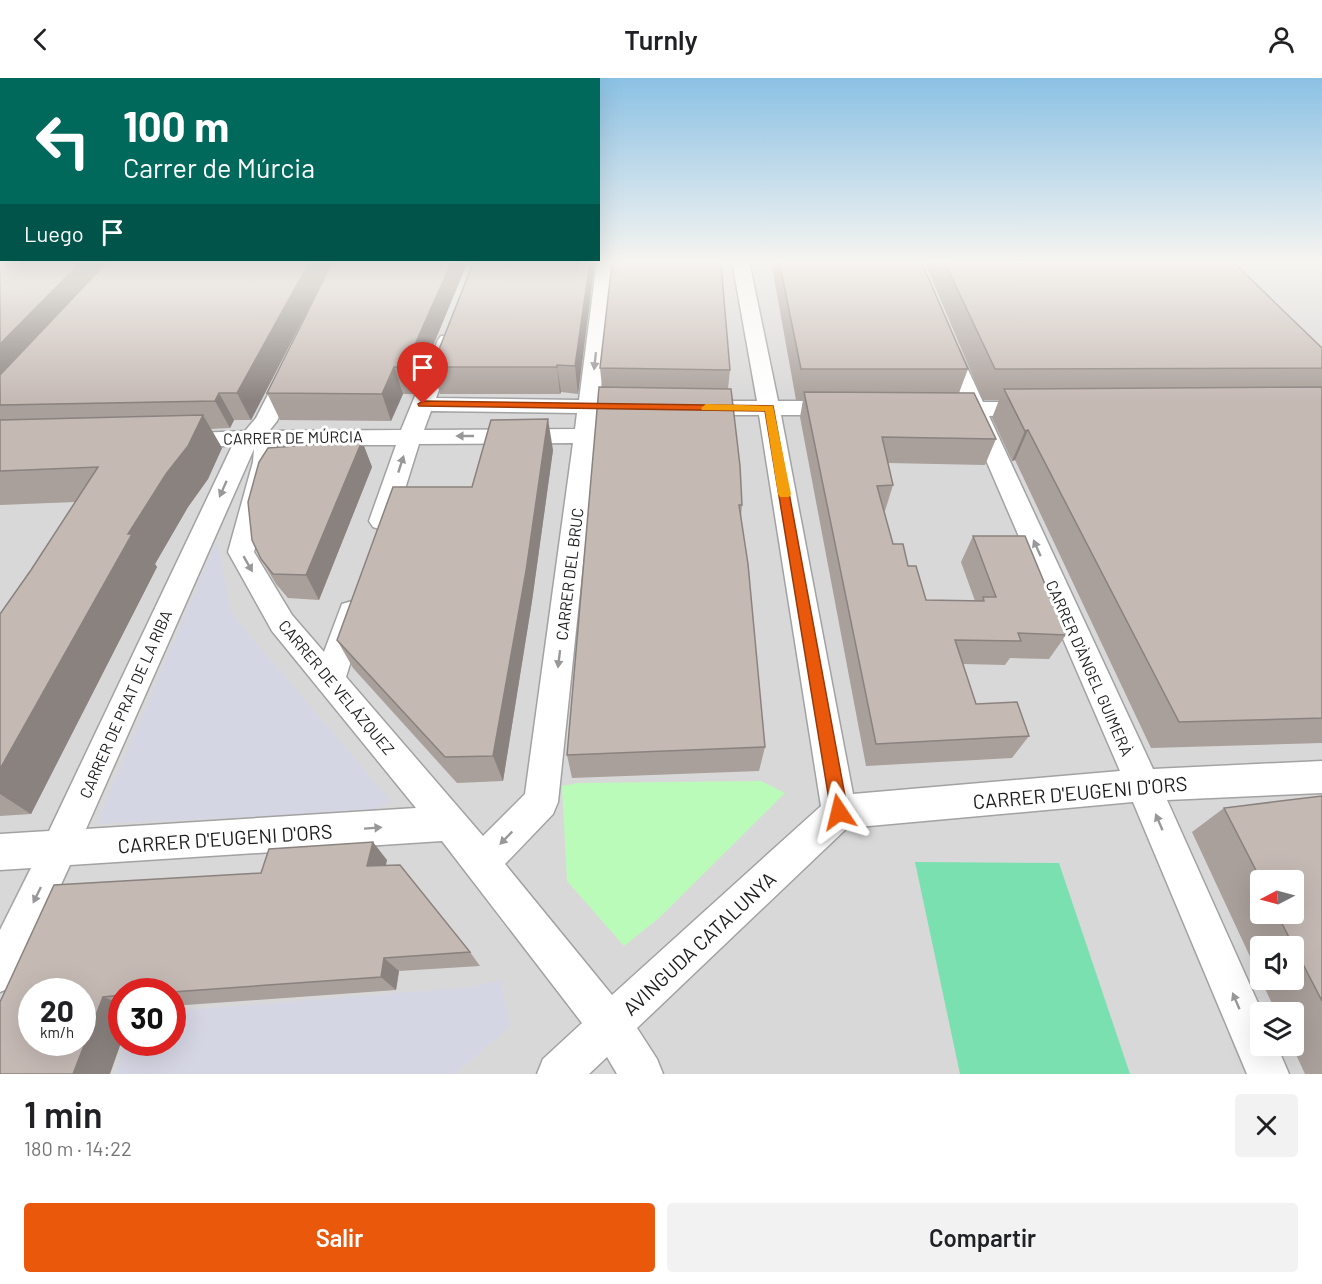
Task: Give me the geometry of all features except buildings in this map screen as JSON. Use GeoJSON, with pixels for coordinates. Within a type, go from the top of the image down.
{"type":"FeatureCollection","features":[{"type":"Feature","properties":{"kind":"street","name":"CARRER DEL BRUC"},"geometry":{"type":"LineString","coordinates":[[481,863],[541,802],[601,307]]}},
{"type":"Feature","properties":{"kind":"street"},"geometry":{"type":"LineString","coordinates":[[749,307],[770,408],[839,812]]}},
{"type":"Feature","properties":{"kind":"street","name":"CARRER D'ÀNGEL GUIMERÀ"},"geometry":{"type":"LineString","coordinates":[[939,324],[974,409],[1143,785],[1268,1074]]}},
{"type":"Feature","properties":{"kind":"street"},"geometry":{"type":"LineString","coordinates":[[374,546],[410,436],[453,327]]}},
{"type":"Feature","properties":{"kind":"street"},"geometry":{"type":"LineString","coordinates":[[250,437],[266,421],[297,357]]}},
{"type":"Feature","properties":{"kind":"street"},"geometry":{"type":"LineString","coordinates":[[423,404],[650,407]]}},
{"type":"Feature","properties":{"kind":"street"},"geometry":{"type":"LineString","coordinates":[[674,408],[860,408]]}},
{"type":"Feature","properties":{"kind":"street"},"geometry":{"type":"LineString","coordinates":[[928,409],[1056,409]]}},
{"type":"Feature","properties":{"kind":"street","name":"CARRER DE MÚRCIA"},"geometry":{"type":"LineString","coordinates":[[155,440],[250,437],[587,436]]}},
{"type":"Feature","properties":{"kind":"street","name":"CARRER DE VELÁZQUEZ"},"geometry":{"type":"LineString","coordinates":[[250,437],[266,446],[265,462],[241,552],[282,623],[450,823],[610,1025],[642,1074]]}},
{"type":"Feature","properties":{"kind":"street","name":"CARRER DE PRAT DE LA RIBA"},"geometry":{"type":"LineString","coordinates":[[0,972],[59,849],[241,450],[250,437]]}},
{"type":"Feature","properties":{"kind":"street"},"geometry":{"type":"LineString","coordinates":[[330,679],[359,590]]}},
{"type":"Feature","properties":{"kind":"street","name":"CARRER D'EUGENI D'ORS"},"geometry":{"type":"LineString","coordinates":[[839,812],[1143,785],[1322,777]]}},
{"type":"Feature","properties":{"kind":"street","name":"AVINGUDA CATALUNYA"},"geometry":{"type":"LineString","coordinates":[[558,1074],[839,812]]}},
{"type":"Feature","properties":{"kind":"street","name":"CARRER D'EUGENI D'ORS"},"geometry":{"type":"LineString","coordinates":[[0,852],[450,823]]}},
{"type":"Feature","properties":{"kind":"shaded area"},"geometry":{"type":"Polygon","coordinates":[[[0,307],[1322,307],[1322,1074],[0,1074],[0,307]]]}},
{"type":"Feature","properties":{"kind":"shaded area"},"geometry":{"type":"Polygon","coordinates":[[[217,540],[231,613],[391,801],[372,812],[96,824],[217,540]]]}},
{"type":"Feature","properties":{"kind":"shaded area"},"geometry":{"type":"Polygon","coordinates":[[[501,980],[510,1027],[455,1074],[115,1074],[121,1056],[186,1056],[186,1010],[471,987],[501,980]]]}},
{"type":"Feature","properties":{"kind":"green space"},"geometry":{"type":"Polygon","coordinates":[[[761,781],[785,793],[659,918],[624,946],[567,881],[562,786],[578,783],[761,781]]]}},
{"type":"Feature","properties":{"kind":"green space"},"geometry":{"type":"Polygon","coordinates":[[[915,862],[1059,863],[1130,1074],[960,1074],[915,862]]]}},
{"type":"Feature","properties":{"kind":"slow traffic"},"geometry":{"type":"LineString","coordinates":[[706,408],[770,408],[784,494]]}},
{"type":"Feature","properties":{"kind":"route"},"geometry":{"type":"LineString","coordinates":[[423,404],[770,408],[839,812]]}}]}
